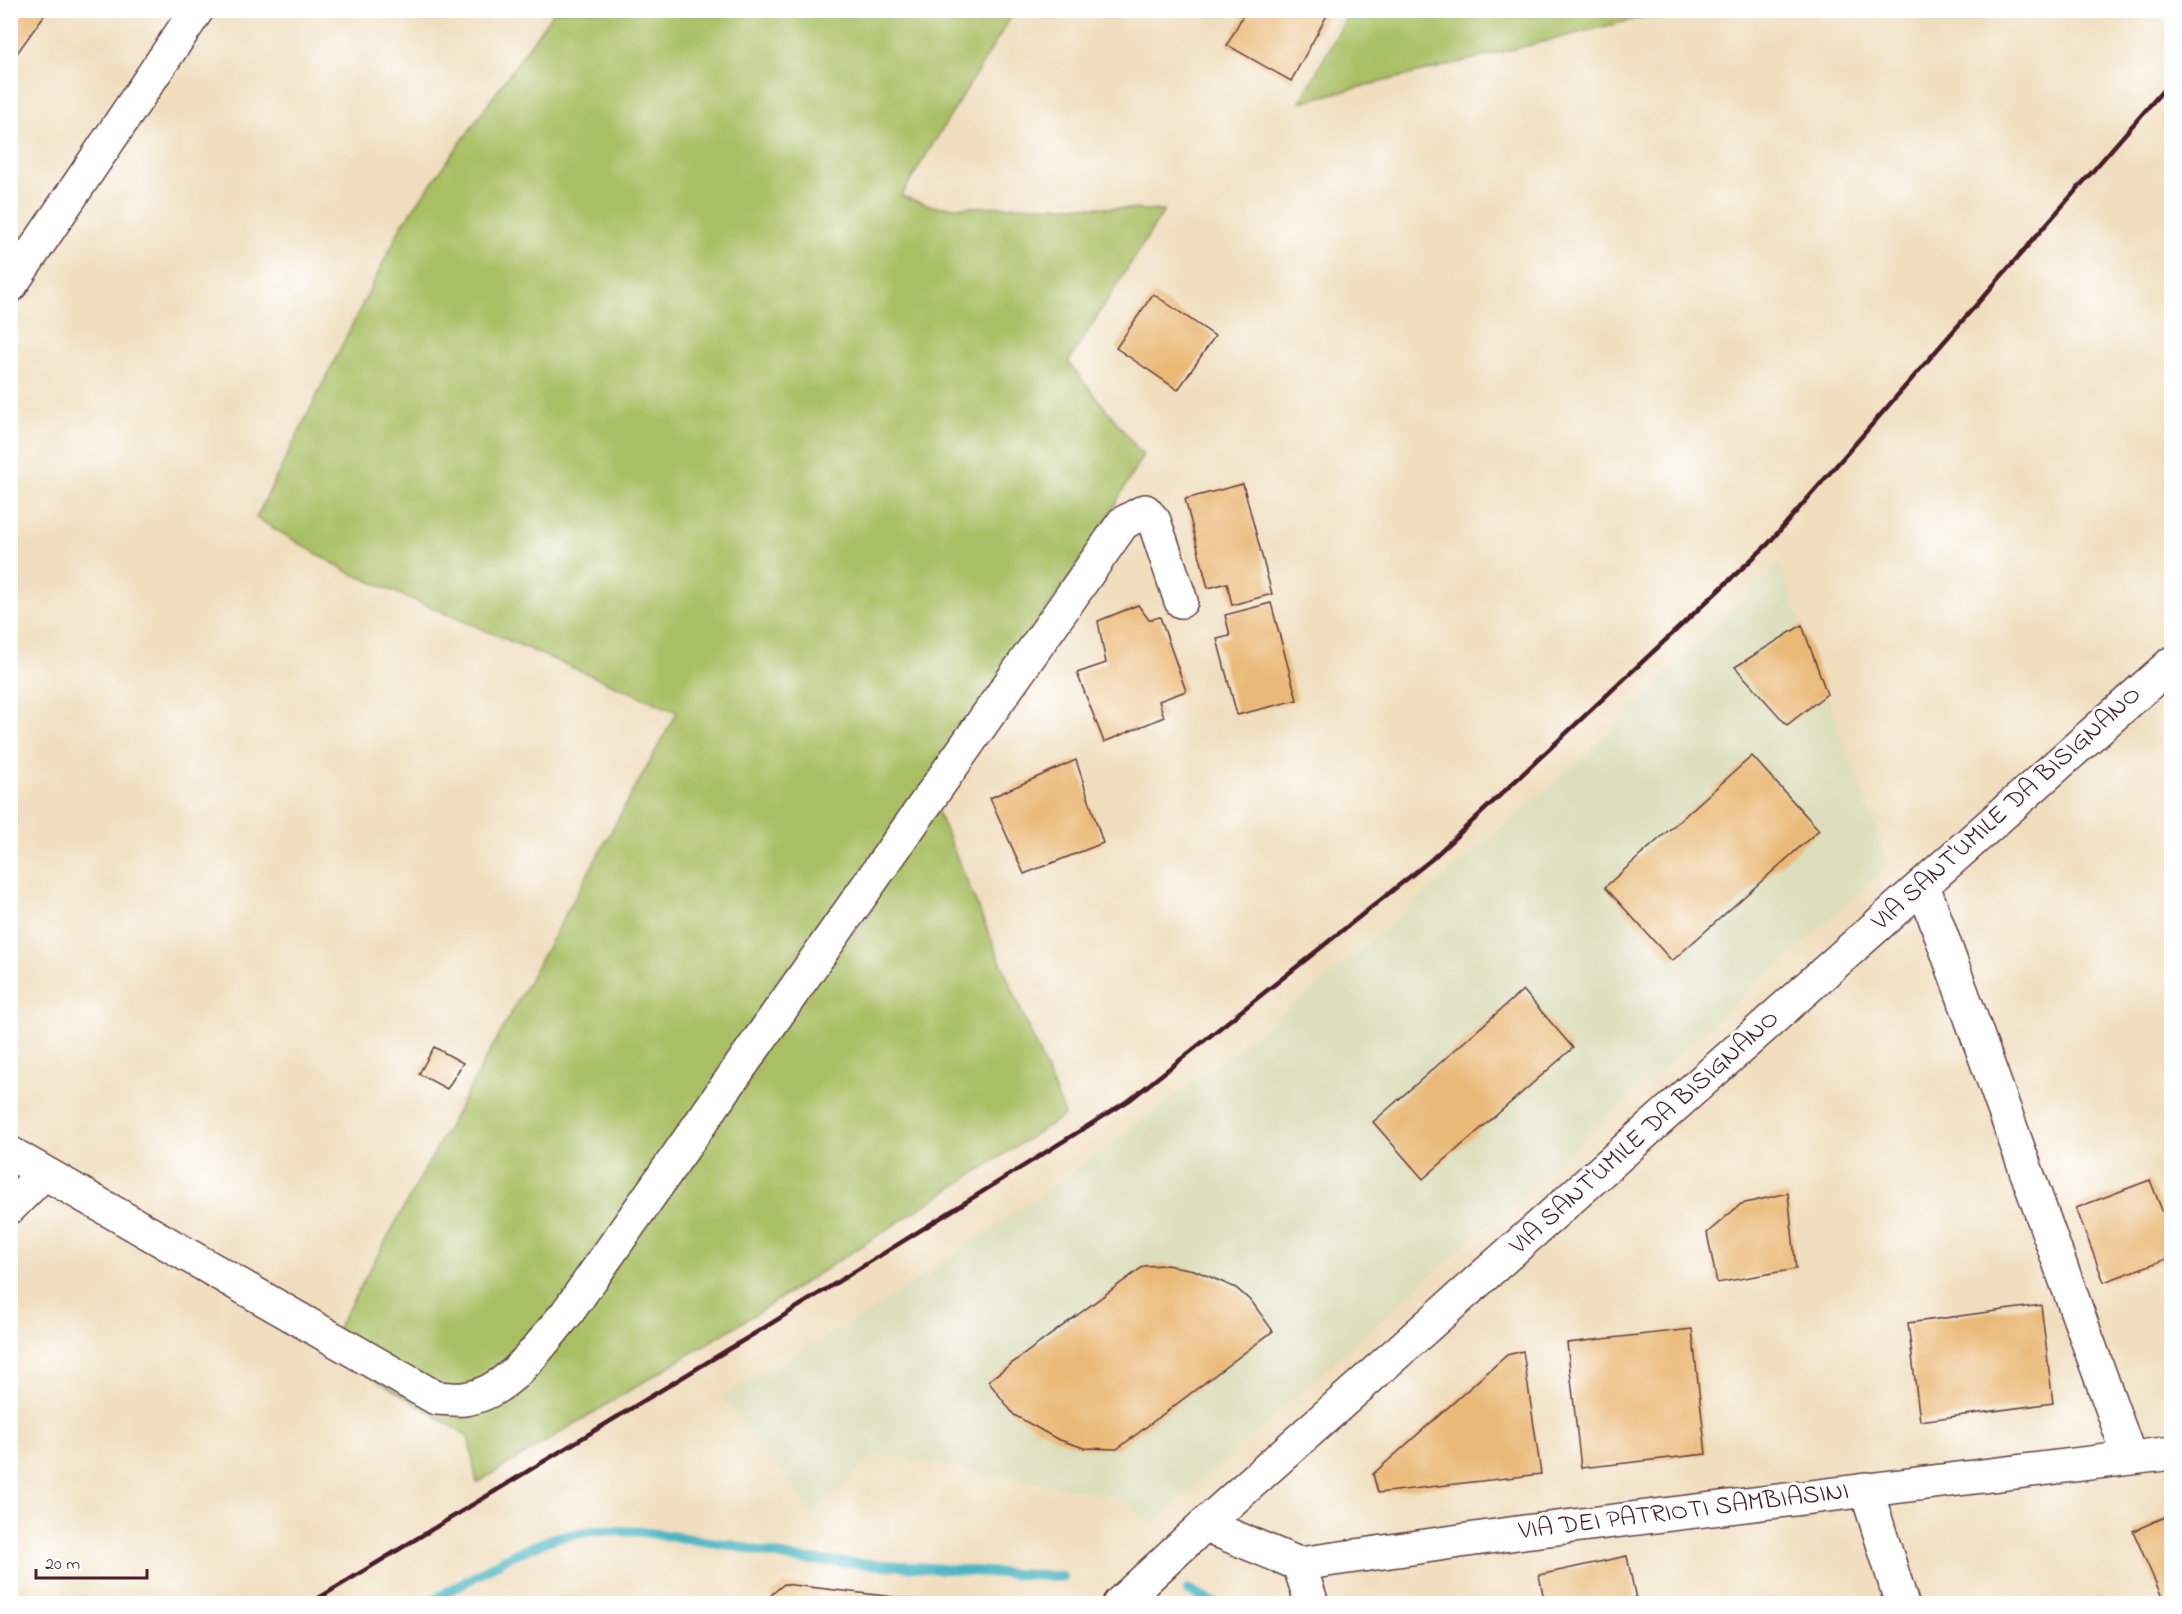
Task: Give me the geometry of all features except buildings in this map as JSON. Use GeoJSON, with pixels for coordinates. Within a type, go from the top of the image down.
{"type":"FeatureCollection","features":[{"type":"Feature","properties":{"kind":"street"},"geometry":{"type":"LineString","coordinates":[[10,286],[197,10]]}},
{"type":"Feature","properties":{"kind":"street"},"geometry":{"type":"LineString","coordinates":[[10,1153],[436,1398],[464,1399],[492,1390],[519,1369],[567,1313],[1123,523],[1145,511],[1154,521],[1181,601]]}},
{"type":"Feature","properties":{"kind":"street","name":"VIA SANT'UMILE DA BISIGNANO"},"geometry":{"type":"LineString","coordinates":[[1119,1604],[1152,1590],[1204,1525],[2172,663]]}},
{"type":"Feature","properties":{"kind":"street"},"geometry":{"type":"LineString","coordinates":[[1923,885],[2130,1458]]}},
{"type":"Feature","properties":{"kind":"street"},"geometry":{"type":"LineString","coordinates":[[10,1207],[44,1173]]}},
{"type":"Feature","properties":{"kind":"street","name":"VIA DEI PATRIOTI SAMBIASINI"},"geometry":{"type":"LineString","coordinates":[[1299,1564],[1524,1532],[2172,1453]]}},
{"type":"Feature","properties":{"kind":"street"},"geometry":{"type":"LineString","coordinates":[[1866,1489],[1902,1604]]}},
{"type":"Feature","properties":{"kind":"street"},"geometry":{"type":"LineString","coordinates":[[1204,1525],[1299,1564],[1312,1604]]}},
{"type":"Feature","properties":{"kind":"shaded area"},"geometry":{"type":"Polygon","coordinates":[[[1779,563],[1889,866],[1152,1525],[1121,1498],[876,1454],[813,1514],[722,1396],[866,1314],[1033,1201],[1302,999],[1580,761],[1779,563]]]}},
{"type":"Feature","properties":{"kind":"green space"},"geometry":{"type":"Polygon","coordinates":[[[998,10],[1011,17],[901,196],[936,207],[1076,206],[1164,211],[1068,362],[1143,455],[1098,534],[927,786],[1065,1115],[754,1315],[477,1483],[468,1436],[326,1349],[677,712],[348,572],[256,518],[402,225],[554,11],[998,10]]]}},
{"type":"Feature","properties":{"kind":"green space"},"geometry":{"type":"Polygon","coordinates":[[[1350,10],[1667,11],[1300,102],[1350,10]]]}},
{"type":"Feature","properties":{"kind":"waterway"},"geometry":{"type":"LineString","coordinates":[[427,1604],[512,1555],[557,1537],[600,1530],[643,1532],[730,1545],[796,1559],[1062,1577]]}},
{"type":"Feature","properties":{"kind":"waterway"},"geometry":{"type":"LineString","coordinates":[[1188,1590],[1215,1604]]}},
{"type":"Feature","properties":{"kind":"railway"},"geometry":{"type":"LineString","coordinates":[[309,1604],[767,1326],[1131,1099],[1432,859],[1768,544],[2172,80]]}}]}
